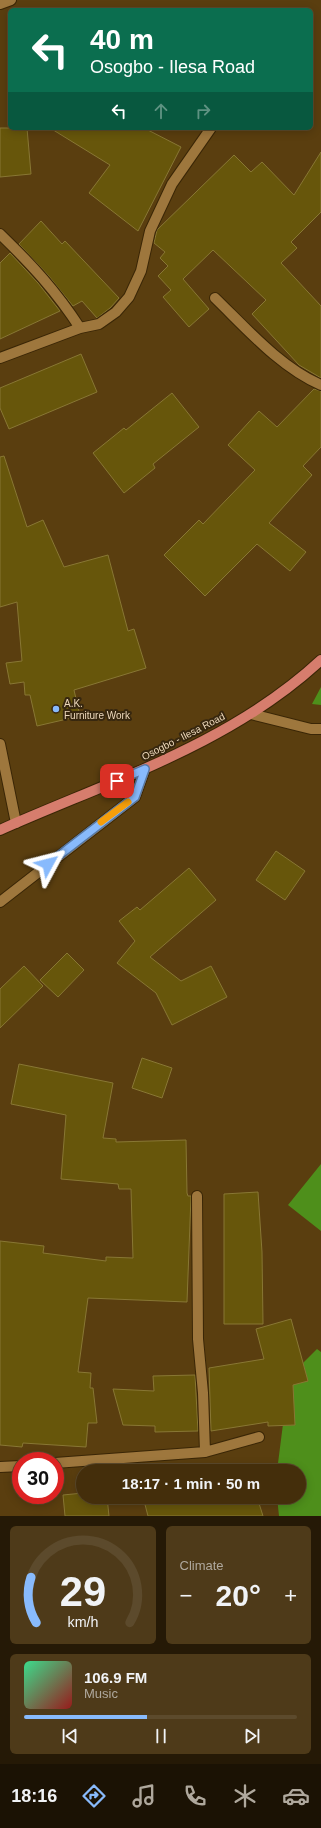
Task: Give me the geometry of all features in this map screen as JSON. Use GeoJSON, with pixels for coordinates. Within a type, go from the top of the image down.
{"type":"FeatureCollection","features":[{"type":"Feature","properties":{"kind":"main road","name":"Osogbo - Ilesa Road"},"geometry":{"type":"LineString","coordinates":[[0,830],[145,769],[195,745],[251,714],[278,695],[321,660]]}},
{"type":"Feature","properties":{"kind":"street"},"geometry":{"type":"LineString","coordinates":[[0,4],[11,0]]}},
{"type":"Feature","properties":{"kind":"street"},"geometry":{"type":"LineString","coordinates":[[0,358],[80,328],[99,324],[116,312],[129,297],[141,271],[150,231],[172,184],[210,130]]}},
{"type":"Feature","properties":{"kind":"street"},"geometry":{"type":"LineString","coordinates":[[0,234],[39,272],[61,300],[80,328]]}},
{"type":"Feature","properties":{"kind":"street"},"geometry":{"type":"LineString","coordinates":[[215,298],[263,344],[304,377],[321,384]]}},
{"type":"Feature","properties":{"kind":"street"},"geometry":{"type":"LineString","coordinates":[[251,714],[311,729],[321,729]]}},
{"type":"Feature","properties":{"kind":"street"},"geometry":{"type":"LineString","coordinates":[[0,744],[16,823]]}},
{"type":"Feature","properties":{"kind":"street"},"geometry":{"type":"LineString","coordinates":[[0,902],[135,797],[145,769]]}},
{"type":"Feature","properties":{"kind":"street"},"geometry":{"type":"LineString","coordinates":[[197,1196],[198,1340],[203,1393],[205,1452]]}},
{"type":"Feature","properties":{"kind":"street"},"geometry":{"type":"LineString","coordinates":[[64,1462],[205,1452],[259,1437]]}},
{"type":"Feature","properties":{"kind":"street"},"geometry":{"type":"LineString","coordinates":[[0,1467],[12,1466]]}},
{"type":"Feature","properties":{"kind":"green space"},"geometry":{"type":"Polygon","coordinates":[[[321,687],[321,705],[312,704],[321,687]]]}},
{"type":"Feature","properties":{"kind":"green space"},"geometry":{"type":"Polygon","coordinates":[[[321,1164],[321,1231],[288,1205],[321,1164]]]}},
{"type":"Feature","properties":{"kind":"green space"},"geometry":{"type":"Polygon","coordinates":[[[317,1349],[321,1352],[321,1516],[279,1516],[278,1504],[306,1504],[306,1464],[278,1464],[289,1377],[317,1349]]]}},
{"type":"Feature","properties":{"kind":"building"},"geometry":{"type":"Polygon","coordinates":[[[0,128],[8,128],[8,130],[27,130],[31,174],[0,177],[0,128]]]}},
{"type":"Feature","properties":{"kind":"building"},"geometry":{"type":"Polygon","coordinates":[[[53,130],[148,130],[181,147],[138,231],[89,193],[110,165],[53,130]]]}},
{"type":"Feature","properties":{"kind":"building"},"geometry":{"type":"Polygon","coordinates":[[[321,152],[321,212],[291,242],[297,248],[281,263],[321,306],[321,378],[299,365],[252,314],[266,300],[213,250],[183,279],[209,309],[189,327],[163,297],[171,290],[158,276],[168,266],[160,258],[165,252],[154,243],[157,230],[234,155],[251,172],[262,162],[294,195],[321,152]]]}},
{"type":"Feature","properties":{"kind":"building"},"geometry":{"type":"Polygon","coordinates":[[[41,221],[62,244],[65,241],[119,298],[110,308],[97,318],[82,301],[73,306],[48,275],[19,244],[41,221]]]}},
{"type":"Feature","properties":{"kind":"building"},"geometry":{"type":"Polygon","coordinates":[[[10,253],[38,283],[60,311],[0,339],[0,263],[10,253]]]}},
{"type":"Feature","properties":{"kind":"building"},"geometry":{"type":"Polygon","coordinates":[[[81,354],[97,392],[9,429],[0,408],[0,388],[81,354]]]}},
{"type":"Feature","properties":{"kind":"building"},"geometry":{"type":"Polygon","coordinates":[[[314,389],[321,391],[321,447],[303,466],[312,475],[269,523],[306,552],[290,571],[257,544],[205,596],[164,555],[199,520],[203,524],[255,470],[228,445],[259,411],[277,427],[314,389]]]}},
{"type":"Feature","properties":{"kind":"building"},"geometry":{"type":"Polygon","coordinates":[[[172,393],[199,427],[153,464],[155,468],[124,493],[93,453],[124,428],[126,430],[172,393]]]}},
{"type":"Feature","properties":{"kind":"building"},"geometry":{"type":"Polygon","coordinates":[[[4,456],[27,527],[43,520],[64,567],[108,555],[128,631],[134,629],[146,668],[74,690],[80,716],[37,726],[30,695],[25,695],[24,682],[10,684],[6,663],[22,661],[17,602],[0,607],[0,457],[4,456]]]}},
{"type":"Feature","properties":{"kind":"building"},"geometry":{"type":"Polygon","coordinates":[[[276,851],[305,871],[285,900],[256,880],[276,851]]]}},
{"type":"Feature","properties":{"kind":"building"},"geometry":{"type":"Polygon","coordinates":[[[189,868],[216,900],[150,957],[181,981],[211,966],[227,997],[172,1025],[156,993],[117,963],[135,941],[119,921],[137,907],[140,910],[189,868]]]}},
{"type":"Feature","properties":{"kind":"building"},"geometry":{"type":"Polygon","coordinates":[[[67,953],[84,970],[58,997],[40,980],[67,953]]]}},
{"type":"Feature","properties":{"kind":"building"},"geometry":{"type":"Polygon","coordinates":[[[24,966],[43,986],[0,1028],[0,989],[24,966]]]}},
{"type":"Feature","properties":{"kind":"building"},"geometry":{"type":"Polygon","coordinates":[[[142,1058],[172,1068],[162,1098],[132,1088],[142,1058]]]}},
{"type":"Feature","properties":{"kind":"building"},"geometry":{"type":"Polygon","coordinates":[[[19,1064],[113,1083],[103,1138],[116,1139],[116,1142],[186,1140],[187,1193],[188,1196],[191,1196],[187,1302],[88,1298],[78,1372],[91,1373],[90,1388],[93,1388],[97,1423],[88,1423],[86,1447],[23,1443],[22,1447],[0,1445],[0,1241],[44,1246],[43,1253],[106,1261],[106,1257],[133,1258],[131,1189],[119,1189],[118,1184],[61,1179],[66,1115],[11,1104],[19,1064]]]}},
{"type":"Feature","properties":{"kind":"building"},"geometry":{"type":"Polygon","coordinates":[[[258,1192],[262,1252],[263,1324],[224,1324],[224,1194],[258,1192]]]}},
{"type":"Feature","properties":{"kind":"building"},"geometry":{"type":"Polygon","coordinates":[[[291,1319],[308,1381],[293,1385],[295,1425],[268,1426],[268,1422],[211,1431],[209,1368],[264,1359],[256,1329],[291,1319]]]}},
{"type":"Feature","properties":{"kind":"building"},"geometry":{"type":"Polygon","coordinates":[[[195,1375],[198,1431],[155,1432],[155,1426],[123,1425],[113,1389],[154,1391],[153,1376],[195,1375]]]}},
{"type":"Feature","properties":{"kind":"building"},"geometry":{"type":"Polygon","coordinates":[[[76,1494],[76,1504],[108,1504],[109,1516],[65,1516],[64,1495],[76,1494]]]}},
{"type":"Feature","properties":{"kind":"building"},"geometry":{"type":"Polygon","coordinates":[[[145,1504],[259,1504],[263,1516],[148,1516],[145,1504]]]}},
{"type":"Feature","properties":{"kind":"slow traffic"},"geometry":{"type":"LineString","coordinates":[[101,822],[128,802]]}},
{"type":"Feature","properties":{"kind":"place","name":"A.K. Furniture Work"},"geometry":{"type":"Point","coordinates":[56,709]}},
{"type":"Feature","properties":{"kind":"route"},"geometry":{"type":"LineString","coordinates":[[48,864],[135,797],[145,769],[117,781]]}}]}
